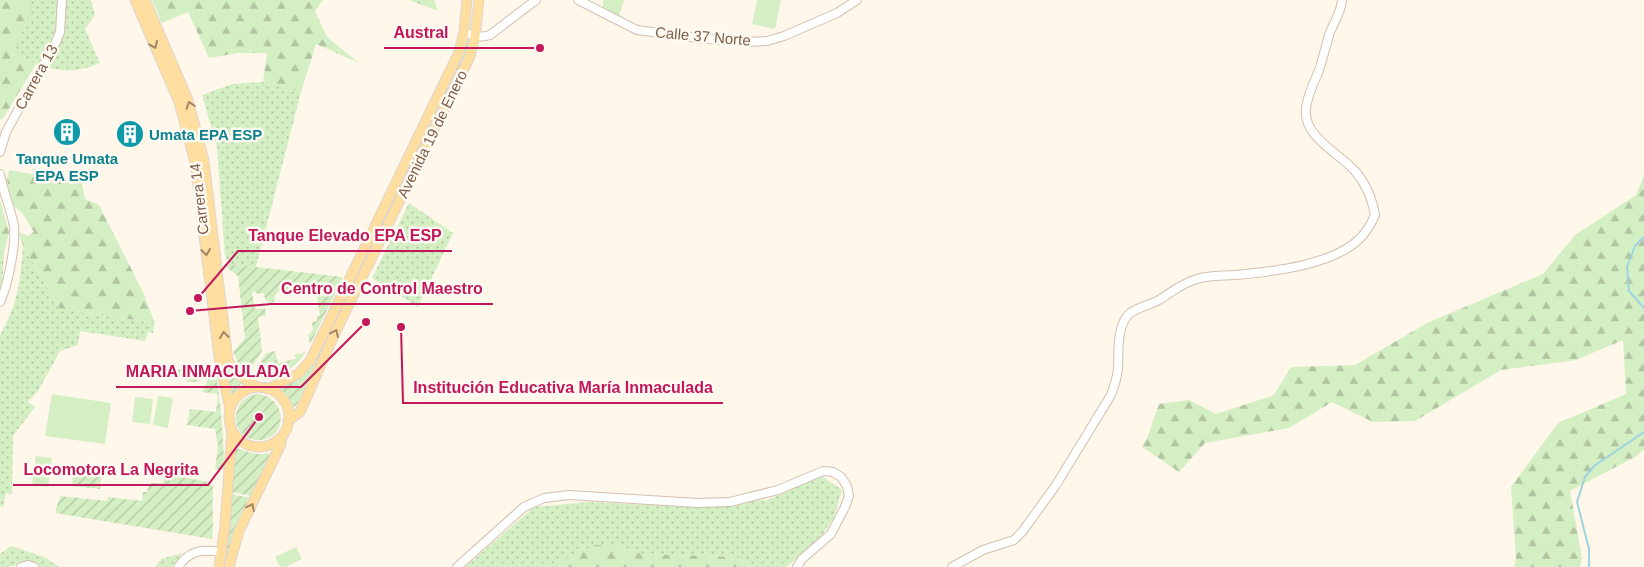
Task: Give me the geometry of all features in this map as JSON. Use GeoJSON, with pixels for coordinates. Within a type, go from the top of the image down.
{"type":"FeatureCollection","features":[{"type":"Feature","properties":{"kind":"main road","name":"Carrera 14"},"geometry":{"type":"LineString","coordinates":[[135,0],[179,102],[191,142],[220,364],[230,408]]}},
{"type":"Feature","properties":{"kind":"main road","name":"Carrera 14"},"geometry":{"type":"LineString","coordinates":[[145,0],[188,100],[200,141],[228,361],[237,374],[257,387]]}},
{"type":"Feature","properties":{"kind":"main road","name":"Avenida 19 de Enero"},"geometry":{"type":"LineString","coordinates":[[268,389],[298,374],[310,361],[459,52],[464,32],[467,0]]}},
{"type":"Feature","properties":{"kind":"main road","name":"Avenida 19 de Enero"},"geometry":{"type":"LineString","coordinates":[[288,421],[300,412],[335,333],[470,56],[475,37],[479,0]]}},
{"type":"Feature","properties":{"kind":"main road"},"geometry":{"type":"LineString","coordinates":[[230,567],[239,531],[281,444],[281,437],[288,421],[286,404],[278,394],[268,389],[257,387],[240,394],[230,408],[228,419],[232,430],[244,443],[255,447],[266,446],[281,437]]}},
{"type":"Feature","properties":{"kind":"main road"},"geometry":{"type":"LineString","coordinates":[[219,567],[232,430]]}},
{"type":"Feature","properties":{"kind":"street","name":"Carrera 13"},"geometry":{"type":"LineString","coordinates":[[0,152],[6,132],[56,42],[60,32],[62,0]]}},
{"type":"Feature","properties":{"kind":"street"},"geometry":{"type":"LineString","coordinates":[[464,32],[475,37],[483,37],[490,34],[536,0]]}},
{"type":"Feature","properties":{"kind":"street","name":"Calle 37 Norte"},"geometry":{"type":"LineString","coordinates":[[578,0],[638,30],[745,42],[767,41],[784,36],[838,12],[857,0]]}},
{"type":"Feature","properties":{"kind":"street"},"geometry":{"type":"LineString","coordinates":[[952,567],[983,550],[1014,540],[1032,521],[1111,395],[1118,370],[1119,341],[1123,325],[1129,314],[1198,278],[1296,268],[1334,254],[1351,245],[1362,236],[1375,215],[1373,203],[1365,184],[1353,169],[1324,146],[1306,118],[1310,93],[1331,31],[1341,10],[1342,0]]}},
{"type":"Feature","properties":{"kind":"street"},"geometry":{"type":"LineString","coordinates":[[0,174],[14,225],[14,239],[8,277],[0,302]]}},
{"type":"Feature","properties":{"kind":"street"},"geometry":{"type":"LineString","coordinates":[[457,567],[524,507],[544,498],[569,495],[697,503],[730,502],[778,490],[823,471],[833,472],[841,477],[847,486],[849,496],[847,502],[830,534],[802,559],[797,567]]}},
{"type":"Feature","properties":{"kind":"street"},"geometry":{"type":"LineString","coordinates":[[178,567],[192,552],[208,550],[221,552]]}},
{"type":"Feature","properties":{"kind":"street"},"geometry":{"type":"LineString","coordinates":[[20,567],[28,565],[34,567]]}},
{"type":"Feature","properties":{"kind":"green space"},"geometry":{"type":"Polygon","coordinates":[[[0,0],[25,0],[31,9],[13,55],[36,64],[4,117],[0,120],[0,0]]]}},
{"type":"Feature","properties":{"kind":"green space"},"geometry":{"type":"Polygon","coordinates":[[[25,0],[91,0],[95,15],[85,29],[100,63],[77,70],[56,70],[13,55],[30,9],[25,0]]]}},
{"type":"Feature","properties":{"kind":"green space"},"geometry":{"type":"Polygon","coordinates":[[[152,0],[323,0],[315,11],[327,37],[359,63],[316,44],[301,92],[263,82],[267,53],[239,53],[209,58],[188,12],[162,23],[152,0]]]}},
{"type":"Feature","properties":{"kind":"green space"},"geometry":{"type":"Polygon","coordinates":[[[409,0],[434,0],[438,11],[409,0]]]}},
{"type":"Feature","properties":{"kind":"green space"},"geometry":{"type":"Polygon","coordinates":[[[603,0],[624,0],[619,16],[603,7],[603,0]]]}},
{"type":"Feature","properties":{"kind":"green space"},"geometry":{"type":"Polygon","coordinates":[[[757,0],[781,0],[775,29],[752,24],[757,0]]]}},
{"type":"Feature","properties":{"kind":"green space"},"geometry":{"type":"Polygon","coordinates":[[[468,39],[470,40],[465,59],[296,406],[292,407],[280,390],[280,387],[301,377],[312,363],[461,57],[468,39]]]}},
{"type":"Feature","properties":{"kind":"green space"},"geometry":{"type":"Polygon","coordinates":[[[263,82],[301,92],[256,267],[230,264],[225,256],[217,147],[202,95],[232,84],[263,82]]]}},
{"type":"Feature","properties":{"kind":"green space"},"geometry":{"type":"Polygon","coordinates":[[[9,170],[82,183],[85,199],[99,205],[143,292],[155,323],[60,309],[23,246],[18,232],[28,236],[34,232],[22,213],[12,205],[7,180],[9,170]]]}},
{"type":"Feature","properties":{"kind":"green space"},"geometry":{"type":"Polygon","coordinates":[[[1644,175],[1644,449],[1637,456],[1570,491],[1582,558],[1580,567],[1514,567],[1516,559],[1511,487],[1558,423],[1626,394],[1623,340],[1576,360],[1501,370],[1415,421],[1373,422],[1332,402],[1289,428],[1205,443],[1179,472],[1142,447],[1159,404],[1189,400],[1216,414],[1274,395],[1291,367],[1355,365],[1427,323],[1543,274],[1575,235],[1636,195],[1644,175]]]}},
{"type":"Feature","properties":{"kind":"green space"},"geometry":{"type":"Polygon","coordinates":[[[0,200],[9,232],[4,253],[0,253],[0,200]]]}},
{"type":"Feature","properties":{"kind":"green space"},"geometry":{"type":"Polygon","coordinates":[[[409,203],[453,233],[418,307],[372,278],[409,203]]]}},
{"type":"Feature","properties":{"kind":"green space"},"geometry":{"type":"Polygon","coordinates":[[[23,246],[60,309],[155,323],[153,333],[148,332],[145,341],[80,331],[78,345],[60,351],[38,391],[28,402],[35,407],[13,436],[12,494],[6,493],[3,507],[0,506],[0,335],[11,313],[17,292],[23,246]]]}},
{"type":"Feature","properties":{"kind":"green space"},"geometry":{"type":"Polygon","coordinates":[[[0,253],[4,253],[0,292],[0,253]]]}},
{"type":"Feature","properties":{"kind":"green space"},"geometry":{"type":"Polygon","coordinates":[[[230,264],[343,277],[310,345],[308,335],[313,330],[312,322],[317,321],[317,316],[320,315],[315,286],[277,292],[274,302],[269,303],[265,299],[264,293],[258,294],[254,291],[252,293],[255,309],[265,308],[266,315],[258,317],[262,351],[253,365],[240,367],[233,352],[245,338],[238,276],[225,266],[230,264]]]}},
{"type":"Feature","properties":{"kind":"green space"},"geometry":{"type":"Polygon","coordinates":[[[221,341],[227,368],[242,383],[231,395],[221,341]]]}},
{"type":"Feature","properties":{"kind":"green space"},"geometry":{"type":"Polygon","coordinates":[[[275,351],[278,363],[296,359],[295,355],[306,352],[291,369],[274,376],[258,379],[256,377],[257,367],[266,353],[275,351]]]}},
{"type":"Feature","properties":{"kind":"green space"},"geometry":{"type":"Polygon","coordinates":[[[180,369],[206,369],[207,375],[198,382],[188,382],[176,372],[180,369]]]}},
{"type":"Feature","properties":{"kind":"green space"},"geometry":{"type":"Polygon","coordinates":[[[212,372],[216,373],[219,397],[224,470],[215,469],[218,446],[215,429],[187,425],[190,409],[216,412],[218,394],[202,392],[212,372]]]}},
{"type":"Feature","properties":{"kind":"green space"},"geometry":{"type":"Polygon","coordinates":[[[52,394],[111,403],[105,444],[45,436],[52,394]]]}},
{"type":"Feature","properties":{"kind":"green space"},"geometry":{"type":"Polygon","coordinates":[[[258,394],[268,397],[275,403],[281,418],[280,426],[276,433],[269,438],[260,440],[250,439],[243,434],[238,427],[236,419],[241,403],[248,397],[258,394]]]}},
{"type":"Feature","properties":{"kind":"green space"},"geometry":{"type":"Polygon","coordinates":[[[158,396],[173,398],[168,428],[153,425],[158,396]]]}},
{"type":"Feature","properties":{"kind":"green space"},"geometry":{"type":"Polygon","coordinates":[[[135,397],[153,399],[150,424],[132,422],[135,397]]]}},
{"type":"Feature","properties":{"kind":"green space"},"geometry":{"type":"Polygon","coordinates":[[[235,448],[255,454],[268,453],[272,456],[252,496],[231,492],[235,448]]]}},
{"type":"Feature","properties":{"kind":"green space"},"geometry":{"type":"Polygon","coordinates":[[[36,456],[52,458],[48,487],[32,485],[36,456]]]}},
{"type":"Feature","properties":{"kind":"green space"},"geometry":{"type":"Polygon","coordinates":[[[74,466],[95,469],[101,477],[100,489],[72,486],[74,466]]]}},
{"type":"Feature","properties":{"kind":"green space"},"geometry":{"type":"Polygon","coordinates":[[[165,474],[209,482],[213,486],[212,539],[55,513],[60,496],[107,501],[108,497],[142,501],[143,492],[147,492],[150,483],[163,483],[165,474]]]}},
{"type":"Feature","properties":{"kind":"green space"},"geometry":{"type":"Polygon","coordinates":[[[822,476],[842,490],[834,518],[818,541],[786,567],[755,567],[736,557],[641,554],[618,546],[568,558],[546,567],[465,567],[534,507],[588,502],[691,507],[767,500],[822,476]]]}},
{"type":"Feature","properties":{"kind":"green space"},"geometry":{"type":"Polygon","coordinates":[[[231,494],[251,498],[231,543],[226,567],[223,567],[227,544],[231,494]]]}},
{"type":"Feature","properties":{"kind":"green space"},"geometry":{"type":"Polygon","coordinates":[[[595,545],[618,546],[642,554],[736,557],[755,567],[546,567],[595,545]]]}},
{"type":"Feature","properties":{"kind":"green space"},"geometry":{"type":"Polygon","coordinates":[[[11,546],[44,557],[60,567],[41,567],[27,562],[10,567],[0,567],[0,554],[11,546]]]}},
{"type":"Feature","properties":{"kind":"green space"},"geometry":{"type":"Polygon","coordinates":[[[296,547],[302,559],[285,567],[280,567],[275,557],[296,547]]]}},
{"type":"Feature","properties":{"kind":"green space"},"geometry":{"type":"Polygon","coordinates":[[[182,553],[172,567],[155,567],[161,559],[182,553]]]}},
{"type":"Feature","properties":{"kind":"waterway"},"geometry":{"type":"LineString","coordinates":[[1644,237],[1635,246],[1627,267],[1629,291],[1644,308]]}},
{"type":"Feature","properties":{"kind":"waterway"},"geometry":{"type":"LineString","coordinates":[[1589,567],[1589,549],[1577,502],[1585,477],[1594,466],[1644,432]]}},
{"type":"Feature","properties":{"kind":"place","name":"Austral"},"geometry":{"type":"Point","coordinates":[540,48]}},
{"type":"Feature","properties":{"kind":"place","name":"Tanque Umata EPA ESP"},"geometry":{"type":"Point","coordinates":[67,132]}},
{"type":"Feature","properties":{"kind":"place","name":"Umata EPA ESP"},"geometry":{"type":"Point","coordinates":[130,134]}},
{"type":"Feature","properties":{"kind":"place","name":"Tanque Elevado EPA ESP"},"geometry":{"type":"Point","coordinates":[198,298]}},
{"type":"Feature","properties":{"kind":"place","name":"Centro de Control Maestro"},"geometry":{"type":"Point","coordinates":[190,311]}},
{"type":"Feature","properties":{"kind":"place","name":"MARIA INMACULADA"},"geometry":{"type":"Point","coordinates":[366,322]}},
{"type":"Feature","properties":{"kind":"place","name":"Institución Educativa María Inmaculada"},"geometry":{"type":"Point","coordinates":[401,327]}},
{"type":"Feature","properties":{"kind":"place","name":"Locomotora La Negrita"},"geometry":{"type":"Point","coordinates":[259,417]}}]}
